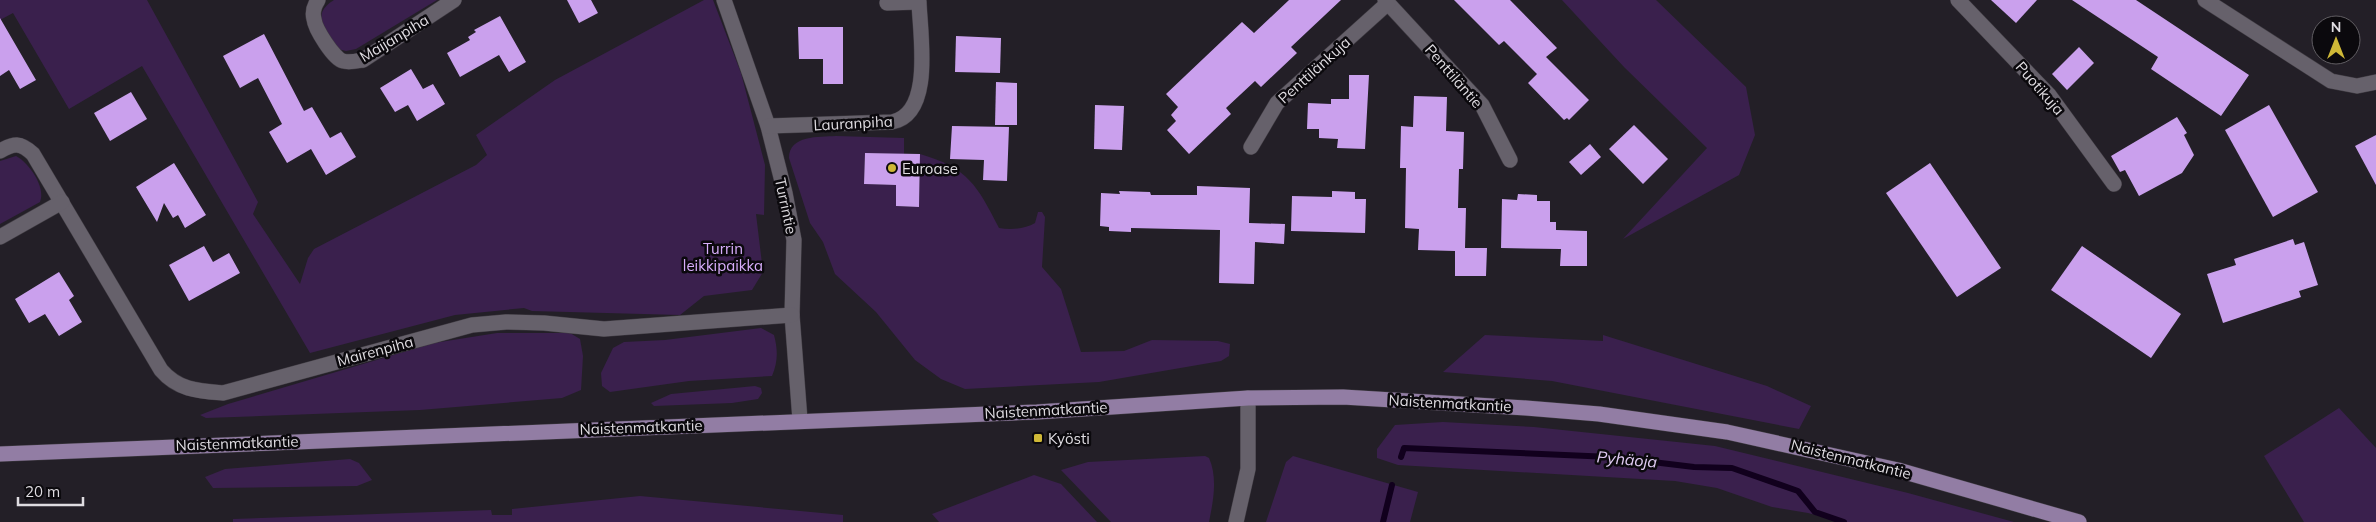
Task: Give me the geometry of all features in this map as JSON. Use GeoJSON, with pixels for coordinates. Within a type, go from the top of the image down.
{"type":"FeatureCollection","features":[{"type":"Feature","properties":{"kind":"main road","name":"Naistenmatkantie"},"geometry":{"type":"LineString","coordinates":[[0,454],[800,420],[1037,412],[1248,398],[1343,397],[1526,408],[1644,419],[1737,434],[1834,454],[1898,470],[2079,522]]}},
{"type":"Feature","properties":{"kind":"street","name":"Maijanpiha"},"geometry":{"type":"LineString","coordinates":[[318,0],[313,13],[314,22],[335,57],[343,61],[353,62],[363,60],[454,0]]}},
{"type":"Feature","properties":{"kind":"street","name":"Turrintie"},"geometry":{"type":"LineString","coordinates":[[724,0],[768,126],[785,193],[794,240],[792,315],[800,420]]}},
{"type":"Feature","properties":{"kind":"street","name":"Puotikuja"},"geometry":{"type":"LineString","coordinates":[[1958,0],[2049,95],[2114,184]]}},
{"type":"Feature","properties":{"kind":"street"},"geometry":{"type":"LineString","coordinates":[[2205,0],[2331,81],[2357,86],[2376,82]]}},
{"type":"Feature","properties":{"kind":"street","name":"Lauranpiha"},"geometry":{"type":"LineString","coordinates":[[768,126],[892,122],[900,121],[911,113],[917,103],[921,80],[919,2],[887,3]]}},
{"type":"Feature","properties":{"kind":"street","name":"Penttilänkuja"},"geometry":{"type":"LineString","coordinates":[[1251,147],[1277,103],[1387,2]]}},
{"type":"Feature","properties":{"kind":"street","name":"Penttiläntie"},"geometry":{"type":"LineString","coordinates":[[1387,2],[1482,106],[1510,160]]}},
{"type":"Feature","properties":{"kind":"street","name":"Mairenpiha"},"geometry":{"type":"LineString","coordinates":[[0,152],[13,144],[25,147],[33,154],[161,370],[170,381],[193,390],[223,392],[472,325],[516,323],[604,329],[792,315]]}},
{"type":"Feature","properties":{"kind":"street"},"geometry":{"type":"LineString","coordinates":[[0,237],[62,202]]}},
{"type":"Feature","properties":{"kind":"street"},"geometry":{"type":"LineString","coordinates":[[1236,522],[1248,469],[1248,398]]}},
{"type":"Feature","properties":{"kind":"green space","name":"Turrin leikkipaikka"},"geometry":{"type":"Polygon","coordinates":[[[0,0],[147,0],[258,202],[253,214],[300,284],[308,258],[314,249],[476,165],[487,155],[476,135],[555,80],[704,0],[713,0],[741,73],[765,165],[764,215],[756,214],[763,272],[752,290],[704,296],[680,315],[532,311],[524,308],[455,315],[310,353],[142,66],[69,109],[13,13],[0,20],[0,0]]]}},
{"type":"Feature","properties":{"kind":"green space"},"geometry":{"type":"Polygon","coordinates":[[[334,0],[437,0],[356,49],[346,51],[338,49],[322,23],[323,11],[334,0]]]}},
{"type":"Feature","properties":{"kind":"green space"},"geometry":{"type":"Polygon","coordinates":[[[1562,0],[1656,0],[1746,87],[1755,135],[1739,175],[1623,239],[1707,148],[1624,67],[1562,0]]]}},
{"type":"Feature","properties":{"kind":"green space"},"geometry":{"type":"Polygon","coordinates":[[[814,137],[904,138],[904,154],[865,153],[864,184],[896,185],[896,206],[919,207],[920,154],[950,165],[969,180],[984,200],[999,228],[1027,227],[1035,223],[1038,212],[1042,212],[1045,217],[1042,267],[1061,289],[1081,352],[1124,351],[1152,340],[1218,341],[1230,344],[1229,356],[1221,361],[1099,382],[965,389],[941,379],[915,360],[876,312],[835,274],[823,242],[810,223],[789,158],[790,150],[799,141],[814,137]]]}},
{"type":"Feature","properties":{"kind":"green space"},"geometry":{"type":"Polygon","coordinates":[[[16,156],[26,164],[35,176],[41,189],[40,202],[0,224],[0,161],[16,156]]]}},
{"type":"Feature","properties":{"kind":"green space"},"geometry":{"type":"Polygon","coordinates":[[[761,328],[774,335],[777,351],[772,376],[689,381],[610,392],[602,386],[601,373],[613,348],[624,342],[665,340],[761,328]]]}},
{"type":"Feature","properties":{"kind":"green space"},"geometry":{"type":"Polygon","coordinates":[[[497,333],[570,333],[580,339],[583,356],[581,390],[562,398],[420,410],[206,418],[200,415],[228,404],[434,343],[497,333]]]}},
{"type":"Feature","properties":{"kind":"green space"},"geometry":{"type":"Polygon","coordinates":[[[1485,335],[1603,341],[1603,335],[1767,386],[1811,406],[1799,429],[1552,381],[1443,372],[1485,335]]]}},
{"type":"Feature","properties":{"kind":"green space"},"geometry":{"type":"Polygon","coordinates":[[[755,386],[761,388],[762,393],[758,399],[732,403],[654,406],[651,403],[671,394],[755,386]]]}},
{"type":"Feature","properties":{"kind":"green space"},"geometry":{"type":"Polygon","coordinates":[[[2339,408],[2376,448],[2376,522],[2304,522],[2264,456],[2339,408]]]}},
{"type":"Feature","properties":{"kind":"green space"},"geometry":{"type":"Polygon","coordinates":[[[1443,422],[1534,427],[1715,446],[1908,493],[2014,522],[1842,522],[1808,513],[1772,507],[1717,488],[1675,481],[1398,465],[1377,458],[1377,449],[1395,425],[1443,422]]]}},
{"type":"Feature","properties":{"kind":"green space"},"geometry":{"type":"Polygon","coordinates":[[[1205,456],[1209,458],[1212,466],[1214,482],[1209,522],[1111,522],[1061,470],[1088,462],[1205,456]]]}},
{"type":"Feature","properties":{"kind":"green space"},"geometry":{"type":"Polygon","coordinates":[[[1293,456],[1418,492],[1410,522],[1266,522],[1286,462],[1293,456]]]}},
{"type":"Feature","properties":{"kind":"green space"},"geometry":{"type":"Polygon","coordinates":[[[350,459],[359,463],[372,480],[357,486],[213,488],[205,477],[225,469],[350,459]]]}},
{"type":"Feature","properties":{"kind":"green space"},"geometry":{"type":"Polygon","coordinates":[[[1034,475],[1061,484],[1097,522],[939,522],[932,514],[1034,475]]]}},
{"type":"Feature","properties":{"kind":"green space"},"geometry":{"type":"Polygon","coordinates":[[[640,496],[843,515],[843,522],[233,522],[233,519],[491,510],[492,515],[512,515],[512,509],[640,496]]]}},
{"type":"Feature","properties":{"kind":"building"},"geometry":{"type":"Polygon","coordinates":[[[567,0],[591,0],[598,13],[579,23],[567,0]]]}},
{"type":"Feature","properties":{"kind":"building"},"geometry":{"type":"Polygon","coordinates":[[[1289,0],[1341,0],[1291,47],[1297,53],[1261,87],[1255,81],[1226,108],[1231,114],[1189,154],[1167,130],[1176,121],[1171,115],[1178,107],[1166,94],[1242,22],[1254,33],[1289,0]]]}},
{"type":"Feature","properties":{"kind":"building"},"geometry":{"type":"Polygon","coordinates":[[[1454,0],[1510,0],[1557,48],[1546,57],[1589,100],[1569,120],[1567,118],[1564,120],[1528,83],[1537,74],[1504,41],[1499,45],[1454,0]]]}},
{"type":"Feature","properties":{"kind":"building"},"geometry":{"type":"Polygon","coordinates":[[[1991,0],[2037,0],[2016,23],[1991,0]]]}},
{"type":"Feature","properties":{"kind":"building"},"geometry":{"type":"Polygon","coordinates":[[[2072,0],[2136,0],[2249,75],[2221,116],[2151,69],[2158,57],[2072,0]]]}},
{"type":"Feature","properties":{"kind":"building"},"geometry":{"type":"Polygon","coordinates":[[[500,16],[526,62],[509,72],[499,55],[460,77],[447,53],[470,40],[468,37],[476,32],[474,30],[500,16]]]}},
{"type":"Feature","properties":{"kind":"building"},"geometry":{"type":"Polygon","coordinates":[[[0,18],[36,80],[20,89],[9,70],[0,76],[0,18]]]}},
{"type":"Feature","properties":{"kind":"building"},"geometry":{"type":"Polygon","coordinates":[[[798,27],[843,27],[843,84],[823,84],[823,59],[799,59],[798,27]]]}},
{"type":"Feature","properties":{"kind":"building"},"geometry":{"type":"Polygon","coordinates":[[[264,34],[304,111],[312,107],[330,138],[341,132],[356,157],[326,175],[311,149],[287,163],[269,132],[282,124],[258,78],[240,88],[223,56],[264,34]]]}},
{"type":"Feature","properties":{"kind":"building"},"geometry":{"type":"Polygon","coordinates":[[[956,36],[1001,38],[1000,73],[955,72],[956,36]]]}},
{"type":"Feature","properties":{"kind":"building"},"geometry":{"type":"Polygon","coordinates":[[[2079,47],[2094,63],[2067,90],[2052,74],[2079,47]]]}},
{"type":"Feature","properties":{"kind":"building"},"geometry":{"type":"Polygon","coordinates":[[[411,69],[423,89],[433,84],[445,104],[417,121],[408,105],[395,112],[380,88],[411,69]]]}},
{"type":"Feature","properties":{"kind":"building"},"geometry":{"type":"Polygon","coordinates":[[[1349,75],[1369,75],[1365,149],[1337,148],[1338,139],[1319,138],[1319,129],[1307,129],[1308,103],[1331,104],[1331,99],[1349,99],[1349,75]]]}},
{"type":"Feature","properties":{"kind":"building"},"geometry":{"type":"Polygon","coordinates":[[[996,82],[1017,83],[1017,125],[995,125],[996,82]]]}},
{"type":"Feature","properties":{"kind":"building"},"geometry":{"type":"Polygon","coordinates":[[[131,92],[147,119],[110,141],[94,113],[131,92]]]}},
{"type":"Feature","properties":{"kind":"building"},"geometry":{"type":"Polygon","coordinates":[[[1414,96],[1447,97],[1446,131],[1464,132],[1463,169],[1459,169],[1458,208],[1466,208],[1465,248],[1487,248],[1486,276],[1455,276],[1455,251],[1418,250],[1419,229],[1405,228],[1406,168],[1400,168],[1401,126],[1413,127],[1414,96]]]}},
{"type":"Feature","properties":{"kind":"building"},"geometry":{"type":"Polygon","coordinates":[[[1095,105],[1124,106],[1122,150],[1094,149],[1095,105]]]}},
{"type":"Feature","properties":{"kind":"building"},"geometry":{"type":"Polygon","coordinates":[[[2269,105],[2318,192],[2273,217],[2225,130],[2269,105]]]}},
{"type":"Feature","properties":{"kind":"building"},"geometry":{"type":"Polygon","coordinates":[[[2177,117],[2187,133],[2184,135],[2194,155],[2182,173],[2139,196],[2125,170],[2120,172],[2111,156],[2177,117]]]}},
{"type":"Feature","properties":{"kind":"building"},"geometry":{"type":"Polygon","coordinates":[[[1634,125],[1668,159],[1643,184],[1609,149],[1634,125]]]}},
{"type":"Feature","properties":{"kind":"building"},"geometry":{"type":"Polygon","coordinates":[[[952,126],[1009,127],[1007,181],[983,180],[984,160],[950,159],[952,126]]]}},
{"type":"Feature","properties":{"kind":"building"},"geometry":{"type":"Polygon","coordinates":[[[2376,135],[2376,185],[2355,146],[2376,135]]]}},
{"type":"Feature","properties":{"kind":"building"},"geometry":{"type":"Polygon","coordinates":[[[1590,144],[1601,157],[1581,175],[1569,162],[1590,144]]]}},
{"type":"Feature","properties":{"kind":"building"},"geometry":{"type":"Polygon","coordinates":[[[865,153],[920,154],[919,207],[896,206],[896,185],[864,184],[865,153]]]}},
{"type":"Feature","properties":{"kind":"building"},"geometry":{"type":"Polygon","coordinates":[[[174,163],[206,215],[185,228],[178,215],[173,218],[164,203],[157,222],[136,187],[174,163]]]}},
{"type":"Feature","properties":{"kind":"building"},"geometry":{"type":"Polygon","coordinates":[[[1930,163],[2001,268],[1957,297],[1886,193],[1930,163]]]}},
{"type":"Feature","properties":{"kind":"building"},"geometry":{"type":"Polygon","coordinates":[[[1197,186],[1250,188],[1249,223],[1285,224],[1284,244],[1255,242],[1254,284],[1219,283],[1220,230],[1131,228],[1131,232],[1109,231],[1109,227],[1100,226],[1101,193],[1120,194],[1119,191],[1150,192],[1151,195],[1197,195],[1197,186]]]}},
{"type":"Feature","properties":{"kind":"building"},"geometry":{"type":"Polygon","coordinates":[[[1332,191],[1355,192],[1355,199],[1366,199],[1365,233],[1291,231],[1292,196],[1332,197],[1332,191]]]}},
{"type":"Feature","properties":{"kind":"building"},"geometry":{"type":"Polygon","coordinates":[[[1518,194],[1537,195],[1537,201],[1550,201],[1550,222],[1556,222],[1556,230],[1587,231],[1587,266],[1560,266],[1561,249],[1501,248],[1502,199],[1517,200],[1518,194]]]}},
{"type":"Feature","properties":{"kind":"building"},"geometry":{"type":"Polygon","coordinates":[[[2293,239],[2295,245],[2304,242],[2318,285],[2299,291],[2301,297],[2223,323],[2207,274],[2236,265],[2234,259],[2293,239]]]}},
{"type":"Feature","properties":{"kind":"building"},"geometry":{"type":"Polygon","coordinates":[[[204,246],[213,262],[229,253],[240,273],[189,301],[169,265],[204,246]]]}},
{"type":"Feature","properties":{"kind":"building"},"geometry":{"type":"Polygon","coordinates":[[[2082,246],[2181,314],[2151,358],[2051,290],[2082,246]]]}},
{"type":"Feature","properties":{"kind":"building"},"geometry":{"type":"Polygon","coordinates":[[[59,272],[74,296],[69,300],[82,322],[59,336],[45,314],[29,323],[15,299],[59,272]]]}},
{"type":"Feature","properties":{"kind":"waterway","name":"Pyhäoja"},"geometry":{"type":"LineString","coordinates":[[1401,457],[1404,448],[1611,457],[1694,467],[1732,468],[1798,491],[1815,512],[1844,522]]}},
{"type":"Feature","properties":{"kind":"waterway","name":"Pyhäoja"},"geometry":{"type":"LineString","coordinates":[[1383,522],[1392,485]]}},
{"type":"Feature","properties":{"kind":"place","name":"Euroase"},"geometry":{"type":"Point","coordinates":[892,168]}},
{"type":"Feature","properties":{"kind":"place","name":"Kyösti"},"geometry":{"type":"Point","coordinates":[1038,438]}}]}
